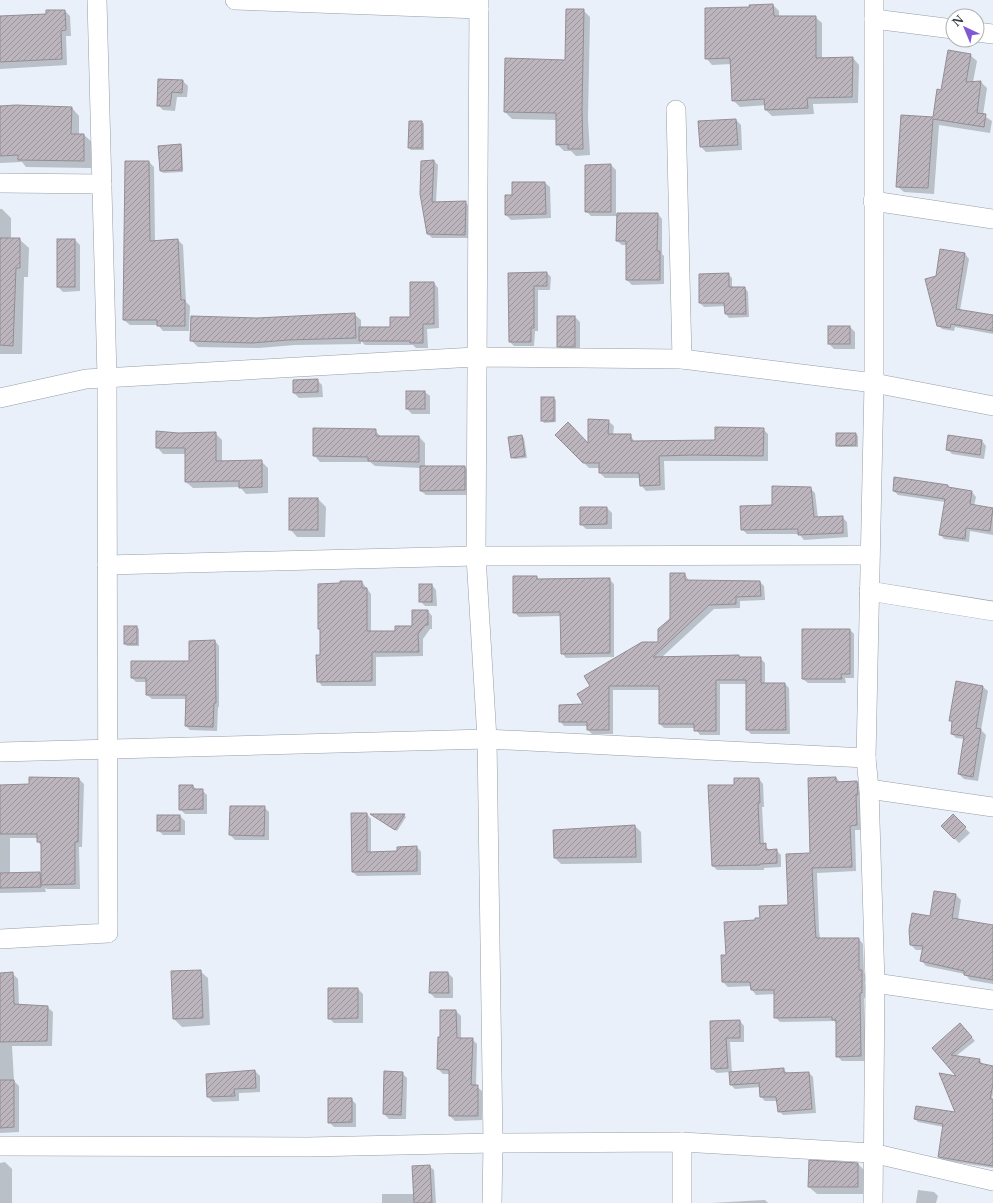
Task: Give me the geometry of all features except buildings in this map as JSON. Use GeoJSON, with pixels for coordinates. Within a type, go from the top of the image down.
{"type":"FeatureCollection","features":[{"type":"Feature","properties":{"kind":"street"},"geometry":{"type":"LineString","coordinates":[[0,939],[108,933],[107,377],[97,0]]}},
{"type":"Feature","properties":{"kind":"street"},"geometry":{"type":"LineString","coordinates":[[235,0],[479,5],[476,556],[487,739],[493,1143],[492,1203]]}},
{"type":"Feature","properties":{"kind":"street"},"geometry":{"type":"LineString","coordinates":[[873,1203],[872,1153],[875,983],[869,789],[866,758],[874,382],[872,201],[874,0]]}},
{"type":"Feature","properties":{"kind":"street"},"geometry":{"type":"LineString","coordinates":[[874,19],[945,28]]}},
{"type":"Feature","properties":{"kind":"street"},"geometry":{"type":"LineString","coordinates":[[676,110],[682,359]]}},
{"type":"Feature","properties":{"kind":"street"},"geometry":{"type":"LineString","coordinates":[[0,183],[102,184]]}},
{"type":"Feature","properties":{"kind":"street"},"geometry":{"type":"LineString","coordinates":[[872,201],[993,219]]}},
{"type":"Feature","properties":{"kind":"street"},"geometry":{"type":"LineString","coordinates":[[0,398],[86,379],[107,377],[476,357],[682,359],[874,382],[993,406]]}},
{"type":"Feature","properties":{"kind":"street"},"geometry":{"type":"LineString","coordinates":[[107,565],[476,556],[870,555]]}},
{"type":"Feature","properties":{"kind":"street"},"geometry":{"type":"LineString","coordinates":[[869,591],[993,611]]}},
{"type":"Feature","properties":{"kind":"street"},"geometry":{"type":"LineString","coordinates":[[0,752],[487,739],[866,758]]}},
{"type":"Feature","properties":{"kind":"street"},"geometry":{"type":"LineString","coordinates":[[869,789],[993,807]]}},
{"type":"Feature","properties":{"kind":"street"},"geometry":{"type":"LineString","coordinates":[[875,983],[993,1000]]}},
{"type":"Feature","properties":{"kind":"street"},"geometry":{"type":"LineString","coordinates":[[682,1142],[682,1203]]}},
{"type":"Feature","properties":{"kind":"street"},"geometry":{"type":"LineString","coordinates":[[0,1146],[308,1147],[493,1143],[682,1142],[872,1153],[993,1181]]}}]}
